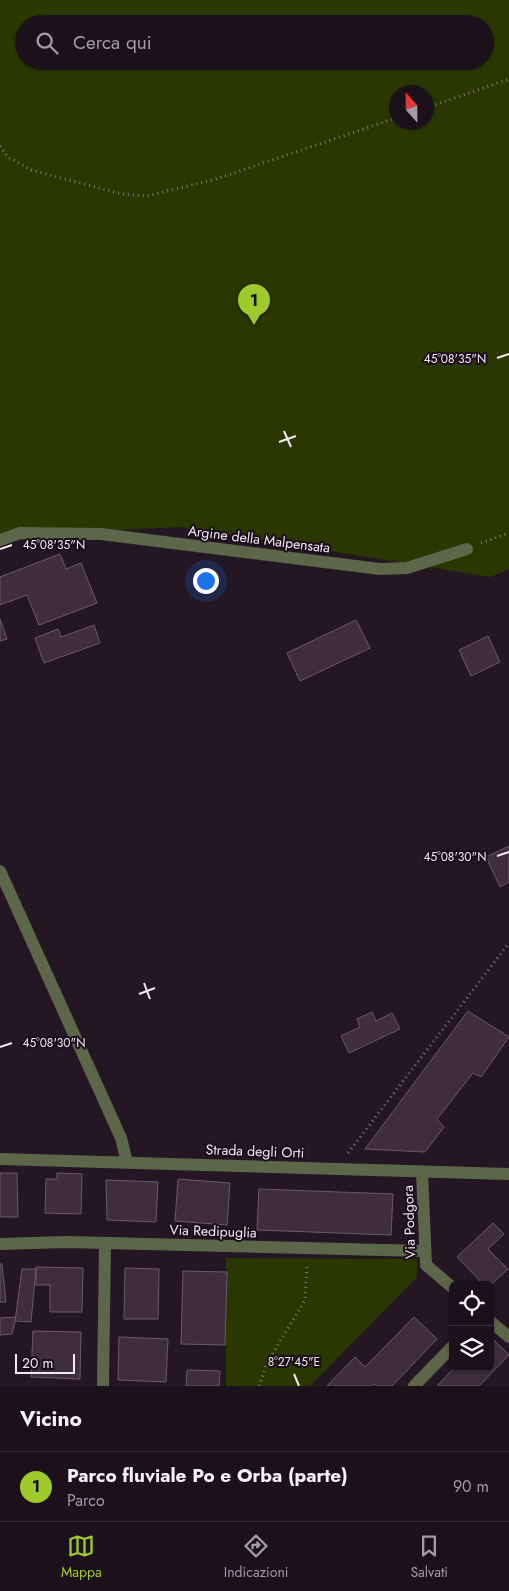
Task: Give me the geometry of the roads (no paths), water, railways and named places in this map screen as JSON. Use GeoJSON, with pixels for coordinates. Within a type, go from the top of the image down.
{"type":"FeatureCollection","features":[{"type":"Feature","properties":{"kind":"street","name":"Argine della Malpensata"},"geometry":{"type":"LineString","coordinates":[[0,540],[20,533],[101,534],[380,569],[407,568],[467,548]]}},
{"type":"Feature","properties":{"kind":"street"},"geometry":{"type":"LineString","coordinates":[[0,871],[121,1138],[127,1162]]}},
{"type":"Feature","properties":{"kind":"street","name":"Strada degli Orti"},"geometry":{"type":"LineString","coordinates":[[0,1159],[509,1174]]}},
{"type":"Feature","properties":{"kind":"street","name":"Via Podgora"},"geometry":{"type":"LineString","coordinates":[[422,1172],[426,1265],[449,1285]]}},
{"type":"Feature","properties":{"kind":"street"},"geometry":{"type":"LineString","coordinates":[[103,1386],[105,1243]]}},
{"type":"Feature","properties":{"kind":"street","name":"Via Redipuglia"},"geometry":{"type":"LineString","coordinates":[[0,1244],[105,1243],[424,1251]]}},
{"type":"Feature","properties":{"kind":"street"},"geometry":{"type":"LineString","coordinates":[[494,1324],[509,1337]]}},
{"type":"Feature","properties":{"kind":"street"},"geometry":{"type":"LineString","coordinates":[[414,1386],[449,1350]]}},
{"type":"Feature","properties":{"kind":"place","name":"Parco fluviale Po e Orba (parte)"},"geometry":{"type":"Point","coordinates":[254,325]}}]}
